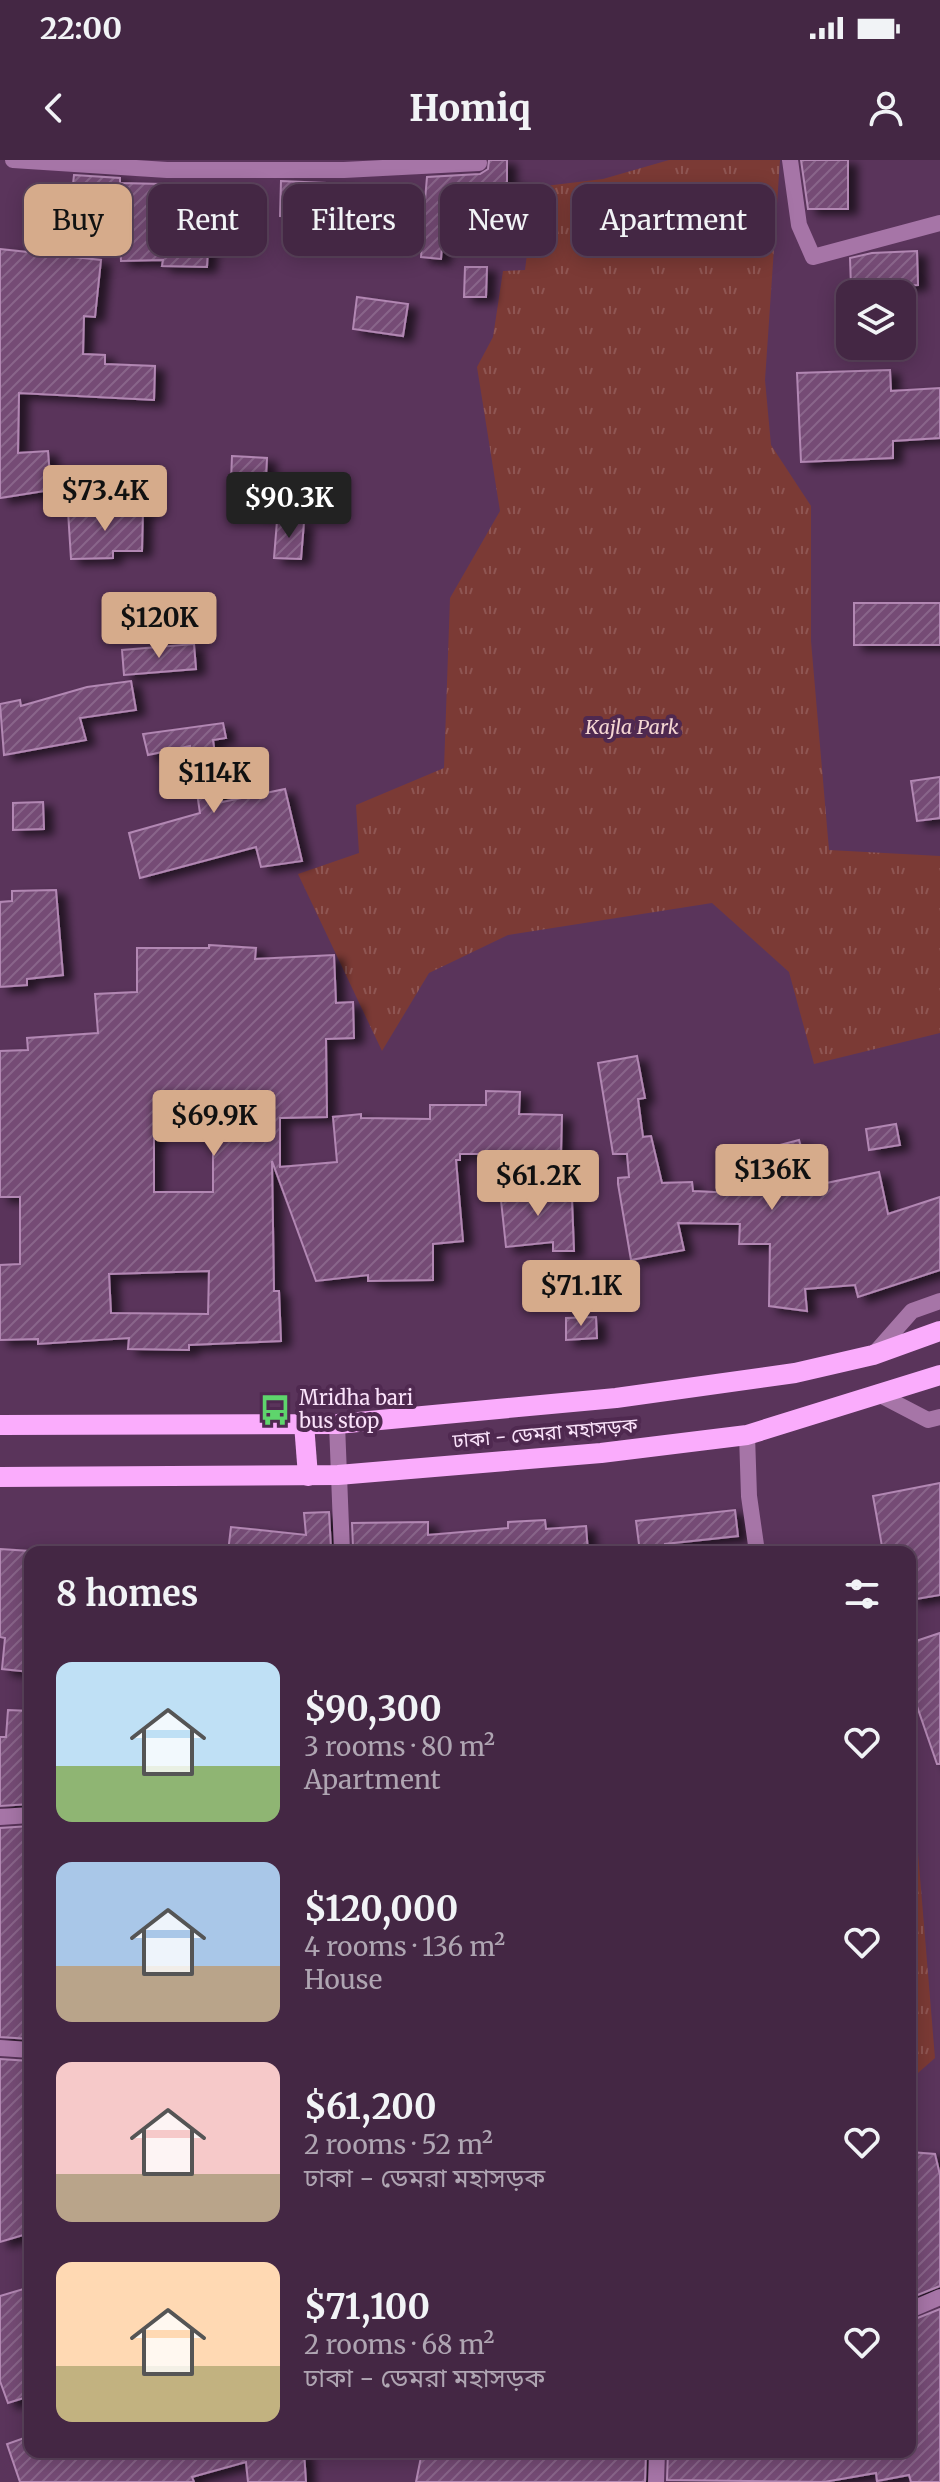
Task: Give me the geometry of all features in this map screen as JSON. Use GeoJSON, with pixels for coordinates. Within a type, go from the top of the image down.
{"type":"FeatureCollection","features":[{"type":"Feature","properties":{"kind":"main road","name":"ঢাকা - ডেমরা মহাসড়ক"},"geometry":{"type":"LineString","coordinates":[[0,1425],[337,1424],[616,1398],[795,1373],[873,1355],[940,1331]]}},
{"type":"Feature","properties":{"kind":"main road","name":"ঢাকা - ডেমরা মহাসড়ক"},"geometry":{"type":"LineString","coordinates":[[0,1477],[338,1475],[601,1453],[747,1435],[882,1396],[940,1375]]}},
{"type":"Feature","properties":{"kind":"main road"},"geometry":{"type":"LineString","coordinates":[[304,1424],[308,1476]]}},
{"type":"Feature","properties":{"kind":"street"},"geometry":{"type":"LineString","coordinates":[[13,160],[167,170],[344,170],[479,163]]}},
{"type":"Feature","properties":{"kind":"street"},"geometry":{"type":"LineString","coordinates":[[790,160],[799,225],[813,257],[940,223]]}},
{"type":"Feature","properties":{"kind":"street"},"geometry":{"type":"LineString","coordinates":[[873,1355],[912,1311],[940,1301]]}},
{"type":"Feature","properties":{"kind":"street"},"geometry":{"type":"LineString","coordinates":[[882,1396],[928,1420],[940,1417]]}},
{"type":"Feature","properties":{"kind":"street"},"geometry":{"type":"LineString","coordinates":[[337,1424],[342,1546]]}},
{"type":"Feature","properties":{"kind":"street"},"geometry":{"type":"LineString","coordinates":[[747,1435],[749,1496],[756,1546]]}},
{"type":"Feature","properties":{"kind":"street"},"geometry":{"type":"LineString","coordinates":[[0,1817],[24,1815]]}},
{"type":"Feature","properties":{"kind":"street"},"geometry":{"type":"LineString","coordinates":[[0,2048],[24,2050]]}},
{"type":"Feature","properties":{"kind":"street"},"geometry":{"type":"LineString","coordinates":[[916,2307],[940,2297]]}},
{"type":"Feature","properties":{"kind":"street"},"geometry":{"type":"LineString","coordinates":[[656,2482],[657,2458]]}},
{"type":"Feature","properties":{"kind":"green space","name":"Kajla Park"},"geometry":{"type":"Polygon","coordinates":[[[669,160],[780,160],[775,233],[775,184],[572,184],[572,256],[773,256],[765,380],[771,445],[811,506],[811,641],[829,850],[940,856],[940,1033],[814,1064],[789,972],[712,903],[508,935],[429,973],[382,1051],[298,874],[359,853],[356,805],[444,768],[450,598],[500,511],[477,367],[493,337],[503,271],[525,270],[527,256],[556,256],[556,185],[603,179],[669,160]]]}},
{"type":"Feature","properties":{"kind":"green space"},"geometry":{"type":"Polygon","coordinates":[[[916,1828],[935,2058],[916,2075],[916,1828]]]}},
{"type":"Feature","properties":{"kind":"building"},"geometry":{"type":"Polygon","coordinates":[[[489,160],[507,160],[507,183],[518,184],[440,184],[441,259],[421,257],[424,256],[427,177],[480,174],[488,169],[489,160]]]}},
{"type":"Feature","properties":{"kind":"building"},"geometry":{"type":"Polygon","coordinates":[[[801,160],[848,160],[848,209],[808,209],[801,160]]]}},
{"type":"Feature","properties":{"kind":"building"},"geometry":{"type":"Polygon","coordinates":[[[74,175],[120,178],[120,183],[162,184],[148,184],[148,256],[208,256],[207,267],[162,266],[163,260],[121,261],[121,256],[132,256],[132,184],[73,184],[74,175]]]}},
{"type":"Feature","properties":{"kind":"building"},"geometry":{"type":"Polygon","coordinates":[[[281,181],[348,184],[283,184],[283,216],[280,216],[281,181]]]}},
{"type":"Feature","properties":{"kind":"building"},"geometry":{"type":"Polygon","coordinates":[[[0,249],[24,252],[24,256],[101,260],[95,317],[84,316],[83,354],[105,355],[105,364],[155,366],[154,400],[19,393],[18,453],[48,451],[51,490],[0,498],[0,249]]]}},
{"type":"Feature","properties":{"kind":"building"},"geometry":{"type":"Polygon","coordinates":[[[917,251],[918,285],[916,280],[851,280],[850,258],[872,253],[917,251]]]}},
{"type":"Feature","properties":{"kind":"building"},"geometry":{"type":"Polygon","coordinates":[[[465,267],[487,267],[486,297],[464,297],[465,267]]]}},
{"type":"Feature","properties":{"kind":"building"},"geometry":{"type":"Polygon","coordinates":[[[357,297],[408,304],[403,336],[353,329],[357,297]]]}},
{"type":"Feature","properties":{"kind":"building"},"geometry":{"type":"Polygon","coordinates":[[[890,370],[891,391],[940,388],[940,438],[893,441],[893,458],[801,462],[797,373],[890,370]]]}},
{"type":"Feature","properties":{"kind":"building"},"geometry":{"type":"Polygon","coordinates":[[[232,456],[267,458],[264,515],[230,506],[232,456]]]}},
{"type":"Feature","properties":{"kind":"building"},"geometry":{"type":"Polygon","coordinates":[[[143,510],[142,551],[113,551],[113,558],[71,559],[68,511],[143,510]]]}},
{"type":"Feature","properties":{"kind":"building"},"geometry":{"type":"Polygon","coordinates":[[[277,521],[304,522],[301,559],[274,558],[277,521]]]}},
{"type":"Feature","properties":{"kind":"building"},"geometry":{"type":"Polygon","coordinates":[[[854,603],[940,603],[940,645],[854,645],[854,603]]]}},
{"type":"Feature","properties":{"kind":"building"},"geometry":{"type":"Polygon","coordinates":[[[194,644],[196,669],[124,675],[122,650],[194,644]]]}},
{"type":"Feature","properties":{"kind":"building"},"geometry":{"type":"Polygon","coordinates":[[[131,681],[136,710],[80,718],[86,740],[4,755],[0,704],[20,700],[21,706],[87,687],[131,681]]]}},
{"type":"Feature","properties":{"kind":"building"},"geometry":{"type":"Polygon","coordinates":[[[223,723],[226,738],[213,740],[222,802],[285,789],[302,861],[261,867],[256,847],[140,878],[129,833],[200,813],[190,746],[148,755],[143,734],[223,723]]]}},
{"type":"Feature","properties":{"kind":"building"},"geometry":{"type":"Polygon","coordinates":[[[940,777],[940,818],[917,821],[911,781],[940,777]]]}},
{"type":"Feature","properties":{"kind":"building"},"geometry":{"type":"Polygon","coordinates":[[[43,802],[44,829],[13,830],[13,803],[43,802]]]}},
{"type":"Feature","properties":{"kind":"building"},"geometry":{"type":"Polygon","coordinates":[[[56,890],[63,975],[27,979],[27,985],[0,987],[0,902],[12,901],[12,891],[56,890]]]}},
{"type":"Feature","properties":{"kind":"building"},"geometry":{"type":"Polygon","coordinates":[[[209,945],[256,948],[255,959],[334,955],[336,1003],[353,1002],[354,1038],[326,1039],[327,1117],[280,1118],[280,1167],[337,1162],[333,1117],[361,1114],[361,1118],[430,1119],[430,1105],[486,1105],[486,1091],[520,1092],[519,1114],[562,1115],[561,1154],[460,1154],[460,1160],[456,1160],[463,1241],[433,1244],[433,1280],[368,1281],[368,1275],[316,1281],[272,1161],[274,1291],[279,1291],[281,1341],[189,1345],[189,1350],[128,1349],[129,1338],[38,1344],[38,1339],[0,1340],[0,1265],[20,1264],[20,1197],[0,1197],[0,1051],[28,1050],[27,1038],[98,1033],[95,994],[137,992],[137,948],[209,948],[209,945]],[[213,1122],[154,1123],[154,1192],[213,1192],[213,1122]],[[209,1271],[109,1274],[111,1313],[208,1314],[209,1271]]]}},
{"type":"Feature","properties":{"kind":"building"},"geometry":{"type":"Polygon","coordinates":[[[637,1056],[645,1098],[638,1099],[643,1137],[651,1136],[662,1183],[692,1182],[693,1191],[735,1193],[735,1182],[769,1180],[761,1150],[799,1140],[812,1186],[879,1172],[888,1214],[940,1197],[940,1270],[858,1297],[855,1285],[805,1289],[807,1311],[769,1306],[770,1244],[739,1244],[740,1224],[678,1223],[684,1250],[631,1260],[618,1184],[618,1178],[629,1177],[627,1154],[613,1154],[598,1063],[637,1056]]]}},
{"type":"Feature","properties":{"kind":"building"},"geometry":{"type":"Polygon","coordinates":[[[896,1124],[900,1145],[869,1150],[866,1129],[896,1124]]]}},
{"type":"Feature","properties":{"kind":"building"},"geometry":{"type":"Polygon","coordinates":[[[562,1184],[561,1200],[572,1200],[574,1251],[553,1251],[553,1242],[506,1247],[500,1191],[562,1184]]]}},
{"type":"Feature","properties":{"kind":"building"},"geometry":{"type":"Polygon","coordinates":[[[596,1317],[597,1338],[566,1340],[566,1318],[596,1317]]]}},
{"type":"Feature","properties":{"kind":"building"},"geometry":{"type":"Polygon","coordinates":[[[940,1483],[940,1595],[916,1599],[916,1546],[882,1546],[873,1496],[940,1483]]]}},
{"type":"Feature","properties":{"kind":"building"},"geometry":{"type":"Polygon","coordinates":[[[735,1510],[738,1536],[665,1546],[639,1546],[636,1521],[735,1510]]]}},
{"type":"Feature","properties":{"kind":"building"},"geometry":{"type":"Polygon","coordinates":[[[329,1512],[331,1546],[229,1546],[231,1527],[306,1535],[304,1513],[329,1512]]]}},
{"type":"Feature","properties":{"kind":"building"},"geometry":{"type":"Polygon","coordinates":[[[545,1520],[546,1529],[586,1526],[588,1546],[353,1546],[352,1523],[428,1522],[428,1535],[508,1528],[508,1522],[545,1520]]]}},
{"type":"Feature","properties":{"kind":"building"},"geometry":{"type":"Polygon","coordinates":[[[0,1549],[24,1551],[24,1671],[2,1669],[5,1638],[0,1637],[0,1549]]]}},
{"type":"Feature","properties":{"kind":"building"},"geometry":{"type":"Polygon","coordinates":[[[940,1633],[940,1764],[937,1764],[916,1703],[916,1641],[940,1633]]]}},
{"type":"Feature","properties":{"kind":"building"},"geometry":{"type":"Polygon","coordinates":[[[8,1710],[24,1711],[24,1804],[0,1806],[0,1737],[6,1737],[8,1710]]]}},
{"type":"Feature","properties":{"kind":"building"},"geometry":{"type":"Polygon","coordinates":[[[24,1826],[24,2039],[0,2037],[0,1828],[24,1826]]]}},
{"type":"Feature","properties":{"kind":"building"},"geometry":{"type":"Polygon","coordinates":[[[0,2059],[24,2061],[24,2235],[0,2242],[0,2059]]]}},
{"type":"Feature","properties":{"kind":"building"},"geometry":{"type":"Polygon","coordinates":[[[916,2152],[935,2154],[940,2175],[940,2286],[916,2296],[916,2152]]]}},
{"type":"Feature","properties":{"kind":"building"},"geometry":{"type":"Polygon","coordinates":[[[24,2289],[24,2398],[8,2403],[0,2381],[0,2296],[24,2289]]]}},
{"type":"Feature","properties":{"kind":"building"},"geometry":{"type":"Polygon","coordinates":[[[940,2309],[940,2482],[911,2482],[909,2475],[877,2481],[876,2473],[824,2482],[667,2480],[668,2458],[916,2458],[916,2319],[940,2309]]]}},
{"type":"Feature","properties":{"kind":"building"},"geometry":{"type":"Polygon","coordinates":[[[24,2438],[24,2458],[304,2458],[306,2482],[248,2482],[246,2462],[192,2477],[194,2482],[20,2482],[7,2444],[24,2438]]]}},
{"type":"Feature","properties":{"kind":"building"},"geometry":{"type":"Polygon","coordinates":[[[421,2458],[646,2458],[645,2482],[416,2482],[421,2458]]]}},
{"type":"Feature","properties":{"kind":"place","name":"Mridha bari bus stop"},"geometry":{"type":"Point","coordinates":[275,1410]}}]}
